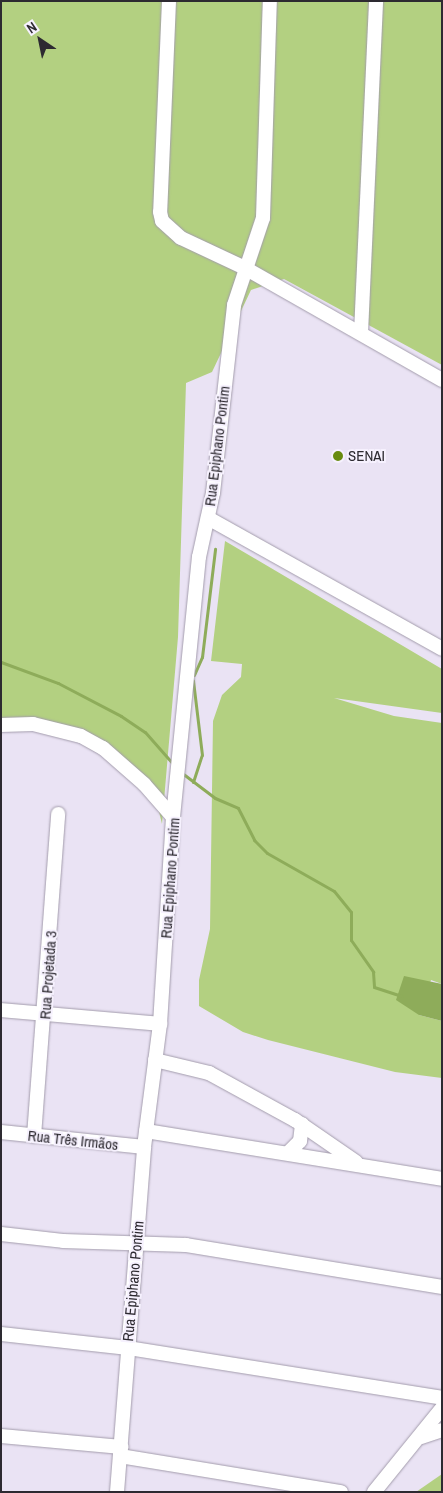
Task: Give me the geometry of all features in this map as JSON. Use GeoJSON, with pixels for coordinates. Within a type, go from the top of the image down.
{"type":"FeatureCollection","features":[{"type":"Feature","properties":{"kind":"street"},"geometry":{"type":"LineString","coordinates":[[168,1],[160,212],[162,221],[181,238],[245,268],[361,332],[442,380]]}},
{"type":"Feature","properties":{"kind":"street","name":"Rua Epiphano Pontim"},"geometry":{"type":"LineString","coordinates":[[117,1492],[144,1147],[160,1024],[173,817],[199,557],[208,518],[234,305],[263,218],[270,1]]}},
{"type":"Feature","properties":{"kind":"street"},"geometry":{"type":"LineString","coordinates":[[361,332],[376,1]]}},
{"type":"Feature","properties":{"kind":"street"},"geometry":{"type":"LineString","coordinates":[[208,518],[442,649]]}},
{"type":"Feature","properties":{"kind":"street"},"geometry":{"type":"LineString","coordinates":[[1,725],[34,724],[81,736],[103,748],[144,784],[173,817]]}},
{"type":"Feature","properties":{"kind":"street","name":"Rua Projetada 3"},"geometry":{"type":"LineString","coordinates":[[34,1136],[46,1014],[58,814]]}},
{"type":"Feature","properties":{"kind":"street"},"geometry":{"type":"LineString","coordinates":[[1,1010],[160,1024]]}},
{"type":"Feature","properties":{"kind":"street"},"geometry":{"type":"LineString","coordinates":[[155,1060],[209,1073],[302,1124],[358,1164]]}},
{"type":"Feature","properties":{"kind":"street"},"geometry":{"type":"LineString","coordinates":[[288,1153],[300,1141],[302,1124]]}},
{"type":"Feature","properties":{"kind":"street"},"geometry":{"type":"LineString","coordinates":[[146,1131],[442,1179]]}},
{"type":"Feature","properties":{"kind":"street","name":"Rua Três Irmãos"},"geometry":{"type":"LineString","coordinates":[[1,1132],[144,1147]]}},
{"type":"Feature","properties":{"kind":"street"},"geometry":{"type":"LineString","coordinates":[[1,1234],[64,1240],[186,1245],[442,1287]]}},
{"type":"Feature","properties":{"kind":"street"},"geometry":{"type":"LineString","coordinates":[[1,1334],[128,1348],[442,1398]]}},
{"type":"Feature","properties":{"kind":"street"},"geometry":{"type":"LineString","coordinates":[[374,1492],[421,1437],[442,1408]]}},
{"type":"Feature","properties":{"kind":"street"},"geometry":{"type":"LineString","coordinates":[[421,1437],[442,1430]]}},
{"type":"Feature","properties":{"kind":"street"},"geometry":{"type":"LineString","coordinates":[[1,1436],[120,1452],[341,1492]]}},
{"type":"Feature","properties":{"kind":"shaded area"},"geometry":{"type":"Polygon","coordinates":[[[1,1],[442,1],[442,365],[284,279],[251,290],[212,372],[186,383],[178,637],[162,824],[153,787],[57,726],[1,729],[1,1]]]}},
{"type":"Feature","properties":{"kind":"shaded area"},"geometry":{"type":"Polygon","coordinates":[[[225,541],[442,669],[442,713],[334,698],[394,716],[442,723],[442,984],[431,980],[419,1015],[442,1021],[442,1078],[395,1072],[268,1040],[243,1032],[199,1006],[199,980],[210,929],[213,721],[222,695],[241,677],[242,664],[211,661],[225,541]]]}},
{"type":"Feature","properties":{"kind":"shaded area"},"geometry":{"type":"Polygon","coordinates":[[[404,976],[442,984],[442,1021],[419,1015],[396,1000],[404,976]]]}},
{"type":"Feature","properties":{"kind":"shaded area"},"geometry":{"type":"Polygon","coordinates":[[[442,1474],[442,1492],[416,1492],[442,1474]]]}},
{"type":"Feature","properties":{"kind":"waterway"},"geometry":{"type":"LineString","coordinates":[[194,675],[202,657],[215,549]]}},
{"type":"Feature","properties":{"kind":"waterway"},"geometry":{"type":"LineString","coordinates":[[1,662],[58,683],[121,716],[145,732],[174,765]]}},
{"type":"Feature","properties":{"kind":"waterway"},"geometry":{"type":"LineString","coordinates":[[193,681],[202,755],[193,782]]}},
{"type":"Feature","properties":{"kind":"waterway"},"geometry":{"type":"LineString","coordinates":[[182,773],[215,798],[238,808],[254,840],[267,853],[334,891],[351,912],[351,940],[373,972],[374,987],[402,996]]}},
{"type":"Feature","properties":{"kind":"place","name":"SENAI"},"geometry":{"type":"Point","coordinates":[338,456]}}]}
